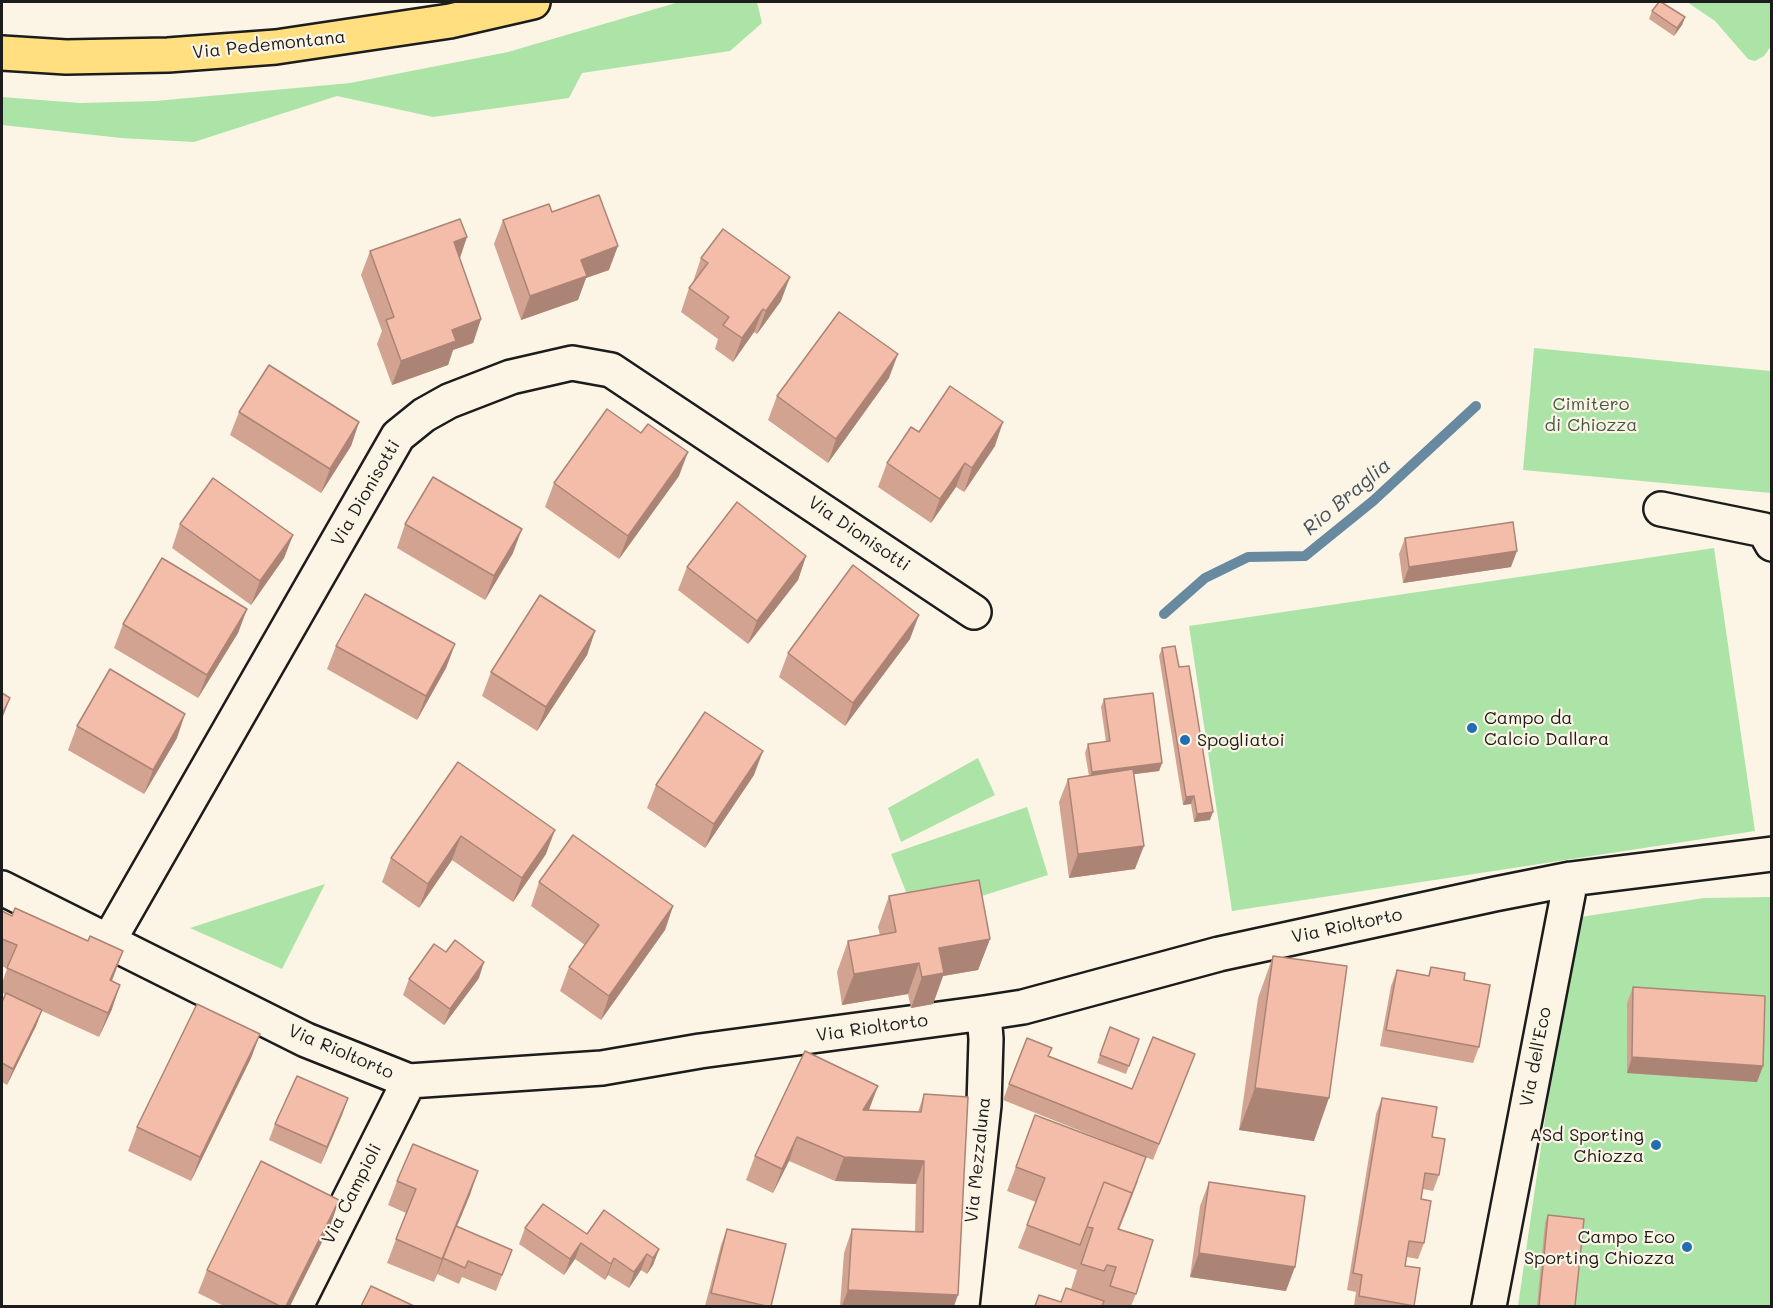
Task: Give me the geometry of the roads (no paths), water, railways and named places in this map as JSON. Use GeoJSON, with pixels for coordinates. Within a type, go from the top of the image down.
{"type":"FeatureCollection","features":[{"type":"Feature","properties":{"kind":"main road","name":"Via Pedemontana"},"geometry":{"type":"LineString","coordinates":[[2,53],[66,57],[168,55],[276,47],[450,21],[532,2]]}},
{"type":"Feature","properties":{"kind":"street","name":"Via Dionisotti"},"geometry":{"type":"LineString","coordinates":[[108,942],[398,436],[423,415],[449,401],[511,377],[572,363],[611,370],[974,612]]}},
{"type":"Feature","properties":{"kind":"street"},"geometry":{"type":"LineString","coordinates":[[1661,509],[1764,530],[1772,544]]}},
{"type":"Feature","properties":{"kind":"street","name":"Via Rioltorto"},"geometry":{"type":"LineString","coordinates":[[2,888],[306,1040],[409,1081],[602,1068],[700,1051],[984,1014],[1023,1007],[1219,954],[1571,879],[1772,854]]}},
{"type":"Feature","properties":{"kind":"street","name":"Via dell'Eco"},"geometry":{"type":"LineString","coordinates":[[1490,1306],[1571,879]]}},
{"type":"Feature","properties":{"kind":"street","name":"Via Mezzaluna"},"geometry":{"type":"LineString","coordinates":[[962,1306],[984,1105],[984,1014]]}},
{"type":"Feature","properties":{"kind":"street","name":"Via Campioli"},"geometry":{"type":"LineString","coordinates":[[296,1306],[409,1081]]}},
{"type":"Feature","properties":{"kind":"waterway","name":"Rio Braglia"},"geometry":{"type":"LineString","coordinates":[[1164,614],[1205,578],[1248,557],[1305,556],[1373,501],[1476,406]]}},
{"type":"Feature","properties":{"kind":"place","name":"Campo da Calcio Dallara"},"geometry":{"type":"Point","coordinates":[1472,728]}},
{"type":"Feature","properties":{"kind":"place","name":"Spogliatoi"},"geometry":{"type":"Point","coordinates":[1185,740]}},
{"type":"Feature","properties":{"kind":"place","name":"ASd Sporting Chiozza"},"geometry":{"type":"Point","coordinates":[1656,1145]}},
{"type":"Feature","properties":{"kind":"place","name":"Campo Eco Sporting Chiozza"},"geometry":{"type":"Point","coordinates":[1687,1247]}},
{"type":"Feature","properties":{"kind":"park label","name":"Cimitero di Chiozza"},"geometry":{"type":"Point","coordinates":[1591,414]}}]}
